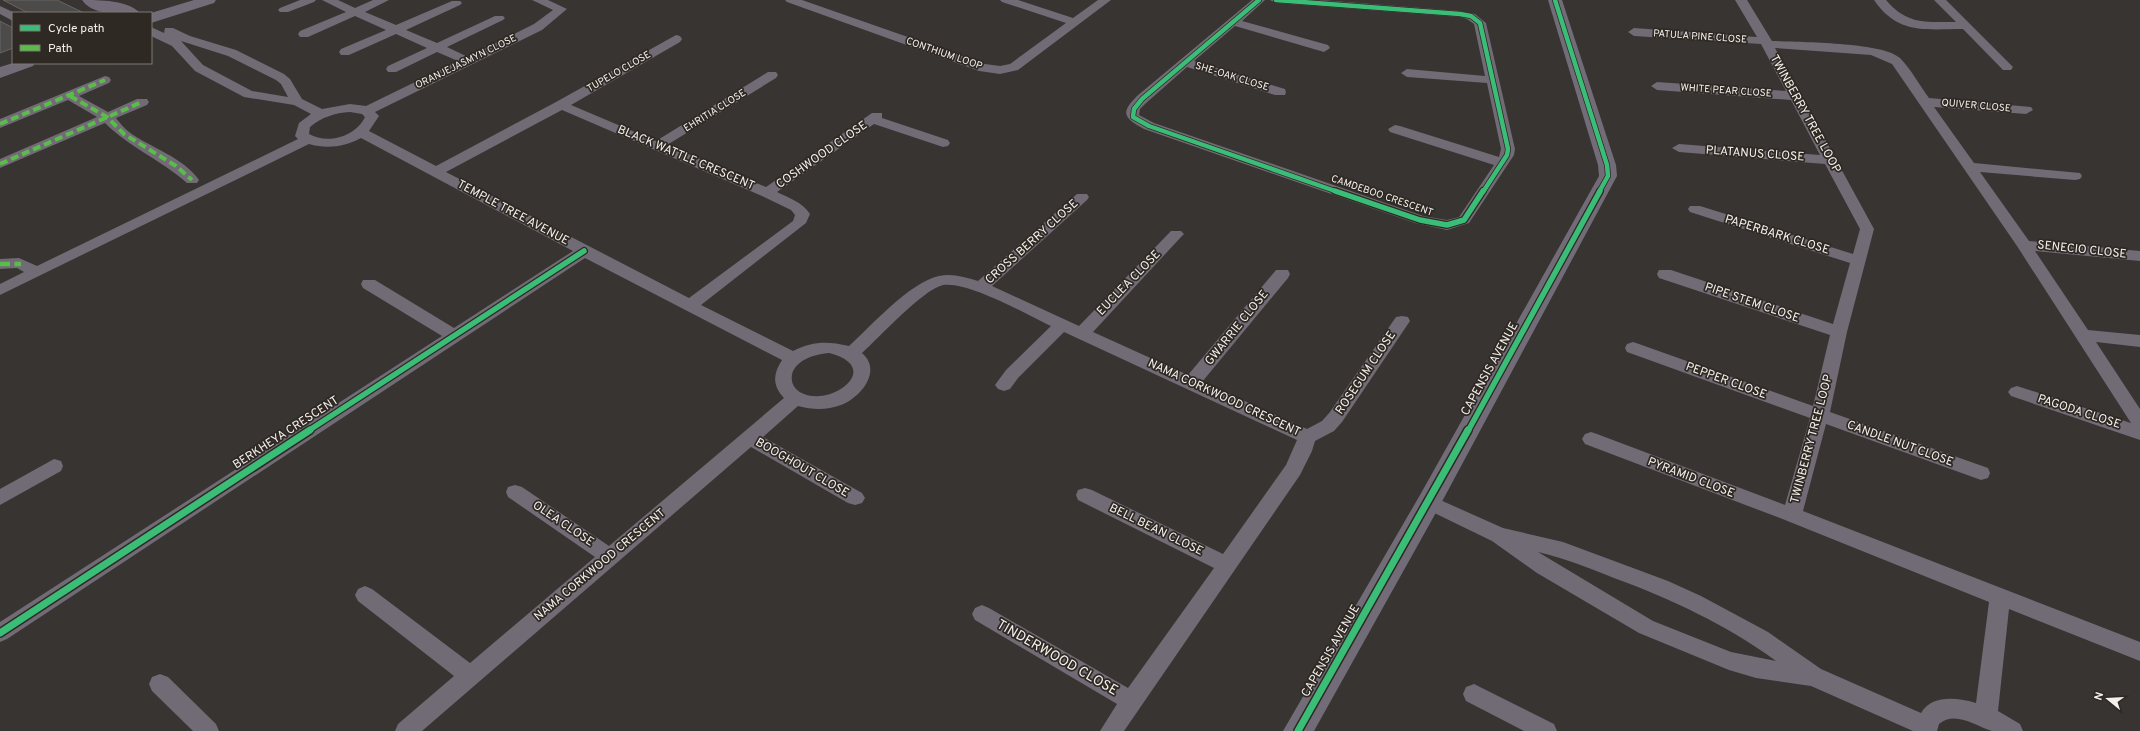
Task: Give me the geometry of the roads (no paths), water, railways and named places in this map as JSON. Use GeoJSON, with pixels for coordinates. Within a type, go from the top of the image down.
{"type":"FeatureCollection","features":[{"type":"Feature","properties":{"kind":"street"},"geometry":{"type":"LineString","coordinates":[[89,0],[112,12]]}},
{"type":"Feature","properties":{"kind":"street"},"geometry":{"type":"LineString","coordinates":[[107,0],[130,12]]}},
{"type":"Feature","properties":{"kind":"street"},"geometry":{"type":"LineString","coordinates":[[148,12],[189,0]]}},
{"type":"Feature","properties":{"kind":"street"},"geometry":{"type":"LineString","coordinates":[[152,18],[208,0]]}},
{"type":"Feature","properties":{"kind":"street"},"geometry":{"type":"LineString","coordinates":[[284,10],[310,0]]}},
{"type":"Feature","properties":{"kind":"street"},"geometry":{"type":"LineString","coordinates":[[328,0],[468,61]]}},
{"type":"Feature","properties":{"kind":"street"},"geometry":{"type":"LineString","coordinates":[[304,34],[383,0]]}},
{"type":"Feature","properties":{"kind":"street","name":"ORANJEJASMYN CLOSE"},"geometry":{"type":"LineString","coordinates":[[368,111],[542,24],[561,9],[538,0]]}},
{"type":"Feature","properties":{"kind":"street","name":"CONTHIUM LOOP"},"geometry":{"type":"LineString","coordinates":[[792,0],[983,68],[996,70],[1014,67],[1105,0]]}},
{"type":"Feature","properties":{"kind":"street"},"geometry":{"type":"LineString","coordinates":[[1006,0],[1074,22]]}},
{"type":"Feature","properties":{"kind":"street","name":"CAMDEBOO CRESCENT"},"geometry":{"type":"LineString","coordinates":[[1259,0],[1184,62],[1139,102],[1132,113],[1133,117],[1149,126],[1420,220],[1448,225],[1464,220],[1507,155],[1508,149],[1482,28],[1475,19],[1471,16],[1450,13],[1276,0]]}},
{"type":"Feature","properties":{"kind":"street","name":"CAPENSIS AVENUE"},"geometry":{"type":"LineString","coordinates":[[1298,731],[1429,502],[1608,176],[1607,165],[1555,0]]}},
{"type":"Feature","properties":{"kind":"street","name":"TWINBERRY TREE LOOP"},"geometry":{"type":"LineString","coordinates":[[1741,0],[1766,42],[1867,229],[1839,332],[1820,415],[1792,515],[2140,652]]}},
{"type":"Feature","properties":{"kind":"street"},"geometry":{"type":"LineString","coordinates":[[1880,0],[1895,16],[1903,21],[1923,24],[1966,26]]}},
{"type":"Feature","properties":{"kind":"street"},"geometry":{"type":"LineString","coordinates":[[1940,0],[2007,67]]}},
{"type":"Feature","properties":{"kind":"street"},"geometry":{"type":"LineString","coordinates":[[345,52],[456,3]]}},
{"type":"Feature","properties":{"kind":"street"},"geometry":{"type":"LineString","coordinates":[[0,9],[12,16]]}},
{"type":"Feature","properties":{"kind":"street"},"geometry":{"type":"LineString","coordinates":[[392,69],[499,18]]}},
{"type":"Feature","properties":{"kind":"street"},"geometry":{"type":"LineString","coordinates":[[152,22],[186,39],[232,53],[284,80],[297,102]]}},
{"type":"Feature","properties":{"kind":"street"},"geometry":{"type":"LineString","coordinates":[[1233,22],[1324,48]]}},
{"type":"Feature","properties":{"kind":"street"},"geometry":{"type":"LineString","coordinates":[[152,31],[176,43],[199,68],[253,96],[297,102],[321,114]]}},
{"type":"Feature","properties":{"kind":"street","name":"PATULA PINE CLOSE"},"geometry":{"type":"LineString","coordinates":[[1634,32],[1766,42]]}},
{"type":"Feature","properties":{"kind":"street","name":"TUPELO CLOSE"},"geometry":{"type":"LineString","coordinates":[[561,105],[676,39]]}},
{"type":"Feature","properties":{"kind":"street","name":"TWINBERRY TREE LOOP"},"geometry":{"type":"LineString","coordinates":[[1766,42],[1863,50],[1883,54],[1896,61],[2024,244],[2140,423]]}},
{"type":"Feature","properties":{"kind":"street"},"geometry":{"type":"LineString","coordinates":[[214,75],[246,61]]}},
{"type":"Feature","properties":{"kind":"street","name":"SHE-OAK CLOSE"},"geometry":{"type":"LineString","coordinates":[[1184,62],[1280,92]]}},
{"type":"Feature","properties":{"kind":"street"},"geometry":{"type":"LineString","coordinates":[[0,68],[12,63]]}},
{"type":"Feature","properties":{"kind":"street"},"geometry":{"type":"LineString","coordinates":[[0,73],[24,64]]}},
{"type":"Feature","properties":{"kind":"street"},"geometry":{"type":"LineString","coordinates":[[237,87],[268,72]]}},
{"type":"Feature","properties":{"kind":"street"},"geometry":{"type":"LineString","coordinates":[[1407,73],[1493,80]]}},
{"type":"Feature","properties":{"kind":"street","name":"EHRITIA CLOSE"},"geometry":{"type":"LineString","coordinates":[[657,146],[772,75]]}},
{"type":"Feature","properties":{"kind":"street"},"geometry":{"type":"LineString","coordinates":[[0,124],[70,96],[105,80]]}},
{"type":"Feature","properties":{"kind":"street","name":"WHITE PEAR CLOSE"},"geometry":{"type":"LineString","coordinates":[[1657,86],[1794,96]]}},
{"type":"Feature","properties":{"kind":"street"},"geometry":{"type":"LineString","coordinates":[[70,96],[107,117],[124,134],[176,166],[192,180]]}},
{"type":"Feature","properties":{"kind":"street"},"geometry":{"type":"LineString","coordinates":[[0,164],[142,102]]}},
{"type":"Feature","properties":{"kind":"street","name":"QUIVER CLOSE"},"geometry":{"type":"LineString","coordinates":[[1925,102],[2026,110]]}},
{"type":"Feature","properties":{"kind":"street"},"geometry":{"type":"LineString","coordinates":[[436,172],[561,105]]}},
{"type":"Feature","properties":{"kind":"street","name":"BLACK WATTLE CRESCENT"},"geometry":{"type":"LineString","coordinates":[[561,105],[767,193],[801,211],[803,217],[802,220],[690,305]]}},
{"type":"Feature","properties":{"kind":"street"},"geometry":{"type":"LineString","coordinates":[[352,108],[368,111],[372,116],[371,123],[361,132],[343,140],[326,143],[307,140],[302,136],[304,126],[321,114],[352,108]]}},
{"type":"Feature","properties":{"kind":"street","name":"COSHWOOD CLOSE"},"geometry":{"type":"LineString","coordinates":[[767,193],[875,117],[943,144]]}},
{"type":"Feature","properties":{"kind":"street"},"geometry":{"type":"LineString","coordinates":[[1395,129],[1502,163]]}},
{"type":"Feature","properties":{"kind":"street","name":"TEMPLE TREE AVENUE"},"geometry":{"type":"LineString","coordinates":[[361,132],[584,251],[794,359]]}},
{"type":"Feature","properties":{"kind":"street"},"geometry":{"type":"LineString","coordinates":[[4,283],[37,272],[307,140]]}},
{"type":"Feature","properties":{"kind":"street","name":"PLATANUS CLOSE"},"geometry":{"type":"LineString","coordinates":[[1680,148],[1830,160]]}},
{"type":"Feature","properties":{"kind":"street"},"geometry":{"type":"LineString","coordinates":[[1971,167],[2075,176]]}},
{"type":"Feature","properties":{"kind":"street","name":"CROSS BERRY CLOSE"},"geometry":{"type":"LineString","coordinates":[[981,288],[1082,197]]}},
{"type":"Feature","properties":{"kind":"street","name":"PAPERBARK CLOSE"},"geometry":{"type":"LineString","coordinates":[[1695,209],[1859,261]]}},
{"type":"Feature","properties":{"kind":"street","name":"EUCLEA CLOSE"},"geometry":{"type":"LineString","coordinates":[[1082,333],[1176,234]]}},
{"type":"Feature","properties":{"kind":"street","name":"SENECIO CLOSE"},"geometry":{"type":"LineString","coordinates":[[2024,244],[2140,256]]}},
{"type":"Feature","properties":{"kind":"street","name":"BERKHEYA CRESCENT"},"geometry":{"type":"LineString","coordinates":[[0,633],[584,251]]}},
{"type":"Feature","properties":{"kind":"street"},"geometry":{"type":"LineString","coordinates":[[0,264],[19,263],[37,272]]}},
{"type":"Feature","properties":{"kind":"street","name":"GWARRIE CLOSE"},"geometry":{"type":"LineString","coordinates":[[1192,382],[1282,274]]}},
{"type":"Feature","properties":{"kind":"street","name":"PIPE STEM CLOSE"},"geometry":{"type":"LineString","coordinates":[[1665,274],[1839,332]]}},
{"type":"Feature","properties":{"kind":"street","name":"NAMA CORKWOOD CRESCENT"},"geometry":{"type":"LineString","coordinates":[[852,352],[923,288],[934,282],[955,280],[981,288],[1062,324],[1192,382],[1307,437],[1303,451],[1293,470],[1111,731]]}},
{"type":"Feature","properties":{"kind":"street"},"geometry":{"type":"LineString","coordinates":[[369,284],[454,336]]}},
{"type":"Feature","properties":{"kind":"street","name":"ROSEGUM CLOSE"},"geometry":{"type":"LineString","coordinates":[[1307,437],[1328,426],[1336,417],[1402,321]]}},
{"type":"Feature","properties":{"kind":"street"},"geometry":{"type":"LineString","coordinates":[[1004,385],[1012,374],[1062,324]]}},
{"type":"Feature","properties":{"kind":"street"},"geometry":{"type":"LineString","coordinates":[[2084,335],[2140,341]]}},
{"type":"Feature","properties":{"kind":"street"},"geometry":{"type":"LineString","coordinates":[[816,348],[842,348],[852,352],[860,359],[863,368],[863,377],[857,387],[848,395],[835,401],[807,403],[795,399],[787,392],[783,384],[783,376],[787,367],[794,359],[816,348]]}},
{"type":"Feature","properties":{"kind":"street","name":"PEPPER CLOSE"},"geometry":{"type":"LineString","coordinates":[[1633,348],[1820,415]]}},
{"type":"Feature","properties":{"kind":"street","name":"PAGODA CLOSE"},"geometry":{"type":"LineString","coordinates":[[2017,392],[2140,433]]}},
{"type":"Feature","properties":{"kind":"street","name":"NAMA CORKWOOD CRESCENT"},"geometry":{"type":"LineString","coordinates":[[406,731],[795,399]]}},
{"type":"Feature","properties":{"kind":"street","name":"CANDLE NUT CLOSE"},"geometry":{"type":"LineString","coordinates":[[1820,415],[1981,473]]}},
{"type":"Feature","properties":{"kind":"street","name":"BOOGHOUT CLOSE"},"geometry":{"type":"LineString","coordinates":[[750,438],[855,498]]}},
{"type":"Feature","properties":{"kind":"street","name":"PYRAMID CLOSE"},"geometry":{"type":"LineString","coordinates":[[1591,438],[1727,492],[1792,515]]}},
{"type":"Feature","properties":{"kind":"street"},"geometry":{"type":"LineString","coordinates":[[0,498],[54,466]]}},
{"type":"Feature","properties":{"kind":"street","name":"OLEA CLOSE"},"geometry":{"type":"LineString","coordinates":[[515,492],[610,557]]}},
{"type":"Feature","properties":{"kind":"street","name":"BELL BEAN CLOSE"},"geometry":{"type":"LineString","coordinates":[[1085,495],[1227,565]]}},
{"type":"Feature","properties":{"kind":"street"},"geometry":{"type":"LineString","coordinates":[[1429,502],[1499,535],[1544,567],[1646,627],[1729,661],[1756,668],[1813,676]]}},
{"type":"Feature","properties":{"kind":"street"},"geometry":{"type":"LineString","coordinates":[[1499,535],[1563,550],[1661,587],[1701,606],[1761,638],[1813,676],[1926,729],[1930,718],[1947,709],[1958,708],[1986,715],[2012,731]]}},
{"type":"Feature","properties":{"kind":"street"},"geometry":{"type":"LineString","coordinates":[[366,595],[470,676]]}},
{"type":"Feature","properties":{"kind":"street"},"geometry":{"type":"LineString","coordinates":[[1986,715],[2000,597]]}},
{"type":"Feature","properties":{"kind":"street","name":"TINDERWOOD CLOSE"},"geometry":{"type":"LineString","coordinates":[[982,614],[1131,702]]}},
{"type":"Feature","properties":{"kind":"street"},"geometry":{"type":"LineString","coordinates":[[160,684],[208,731]]}},
{"type":"Feature","properties":{"kind":"street"},"geometry":{"type":"LineString","coordinates":[[1474,694],[1546,731]]}}]}
